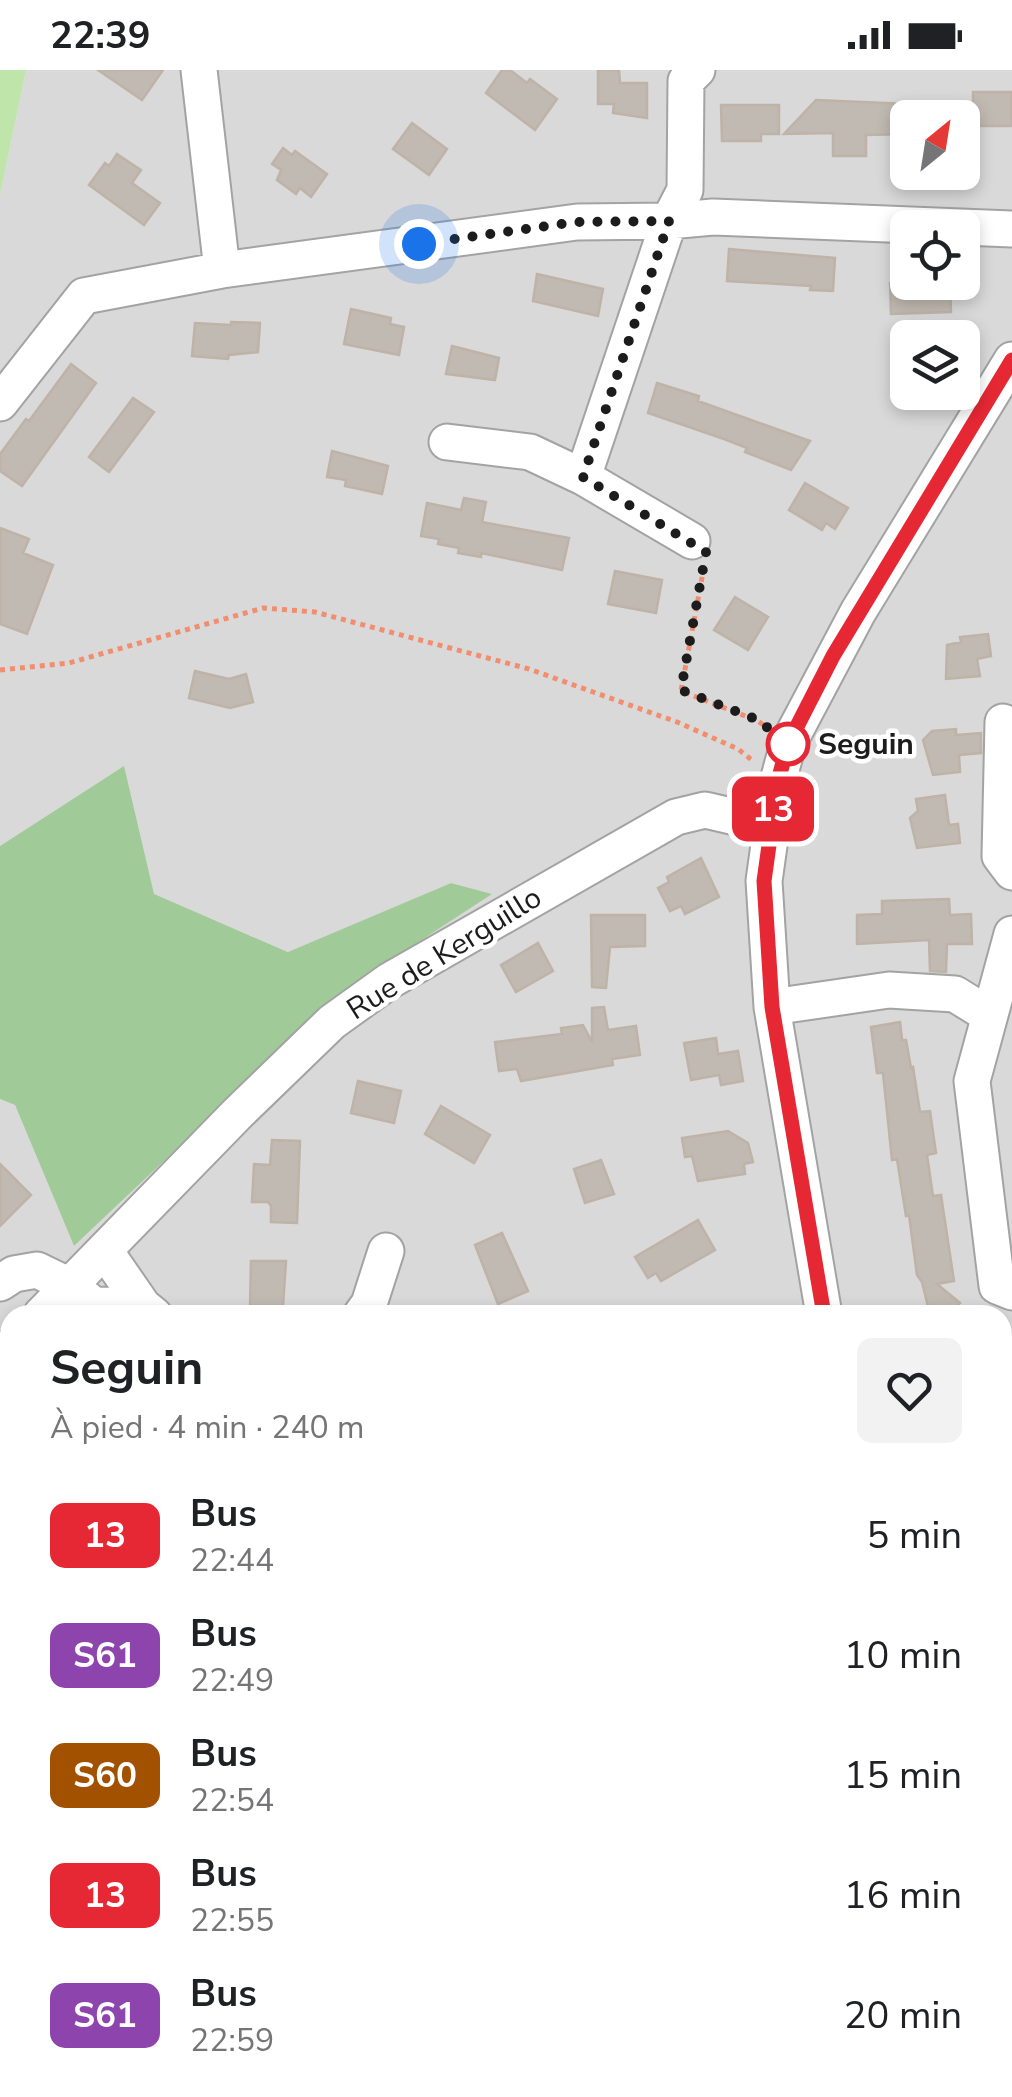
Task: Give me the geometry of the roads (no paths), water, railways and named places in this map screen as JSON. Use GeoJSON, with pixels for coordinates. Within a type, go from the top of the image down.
{"type":"FeatureCollection","features":[{"type":"Feature","properties":{"kind":"street"},"geometry":{"type":"LineString","coordinates":[[199,70],[222,270]]}},
{"type":"Feature","properties":{"kind":"street"},"geometry":{"type":"LineString","coordinates":[[583,477],[669,221],[685,190],[686,81],[697,70]]}},
{"type":"Feature","properties":{"kind":"street"},"geometry":{"type":"LineString","coordinates":[[0,402],[84,296],[222,270],[576,222],[669,221],[712,216],[1012,228]]}},
{"type":"Feature","properties":{"kind":"street"},"geometry":{"type":"LineString","coordinates":[[822,1305],[772,1007],[764,908],[770,825],[778,781],[788,744],[858,612],[1012,360]]}},
{"type":"Feature","properties":{"kind":"street"},"geometry":{"type":"LineString","coordinates":[[447,442],[530,452],[583,477],[692,541]]}},
{"type":"Feature","properties":{"kind":"street"},"geometry":{"type":"LineString","coordinates":[[1003,722],[1000,856],[1012,872]]}},
{"type":"Feature","properties":{"kind":"street","name":"Rue de Kerguillo"},"geometry":{"type":"LineString","coordinates":[[86,1302],[105,1251],[283,1068],[332,1022],[389,980],[676,817],[705,810],[770,825]]}},
{"type":"Feature","properties":{"kind":"street"},"geometry":{"type":"LineString","coordinates":[[1012,934],[972,1081],[997,1286],[1012,1292]]}},
{"type":"Feature","properties":{"kind":"street"},"geometry":{"type":"LineString","coordinates":[[772,1007],[889,990],[955,994],[989,1015]]}},
{"type":"Feature","properties":{"kind":"street"},"geometry":{"type":"LineString","coordinates":[[368,1305],[386,1250]]}},
{"type":"Feature","properties":{"kind":"street"},"geometry":{"type":"LineString","coordinates":[[105,1251],[140,1305]]}},
{"type":"Feature","properties":{"kind":"street"},"geometry":{"type":"LineString","coordinates":[[0,1283],[14,1274],[37,1270],[86,1302]]}},
{"type":"Feature","properties":{"kind":"place","name":"Seguin"},"geometry":{"type":"Point","coordinates":[788,744]}}]}
